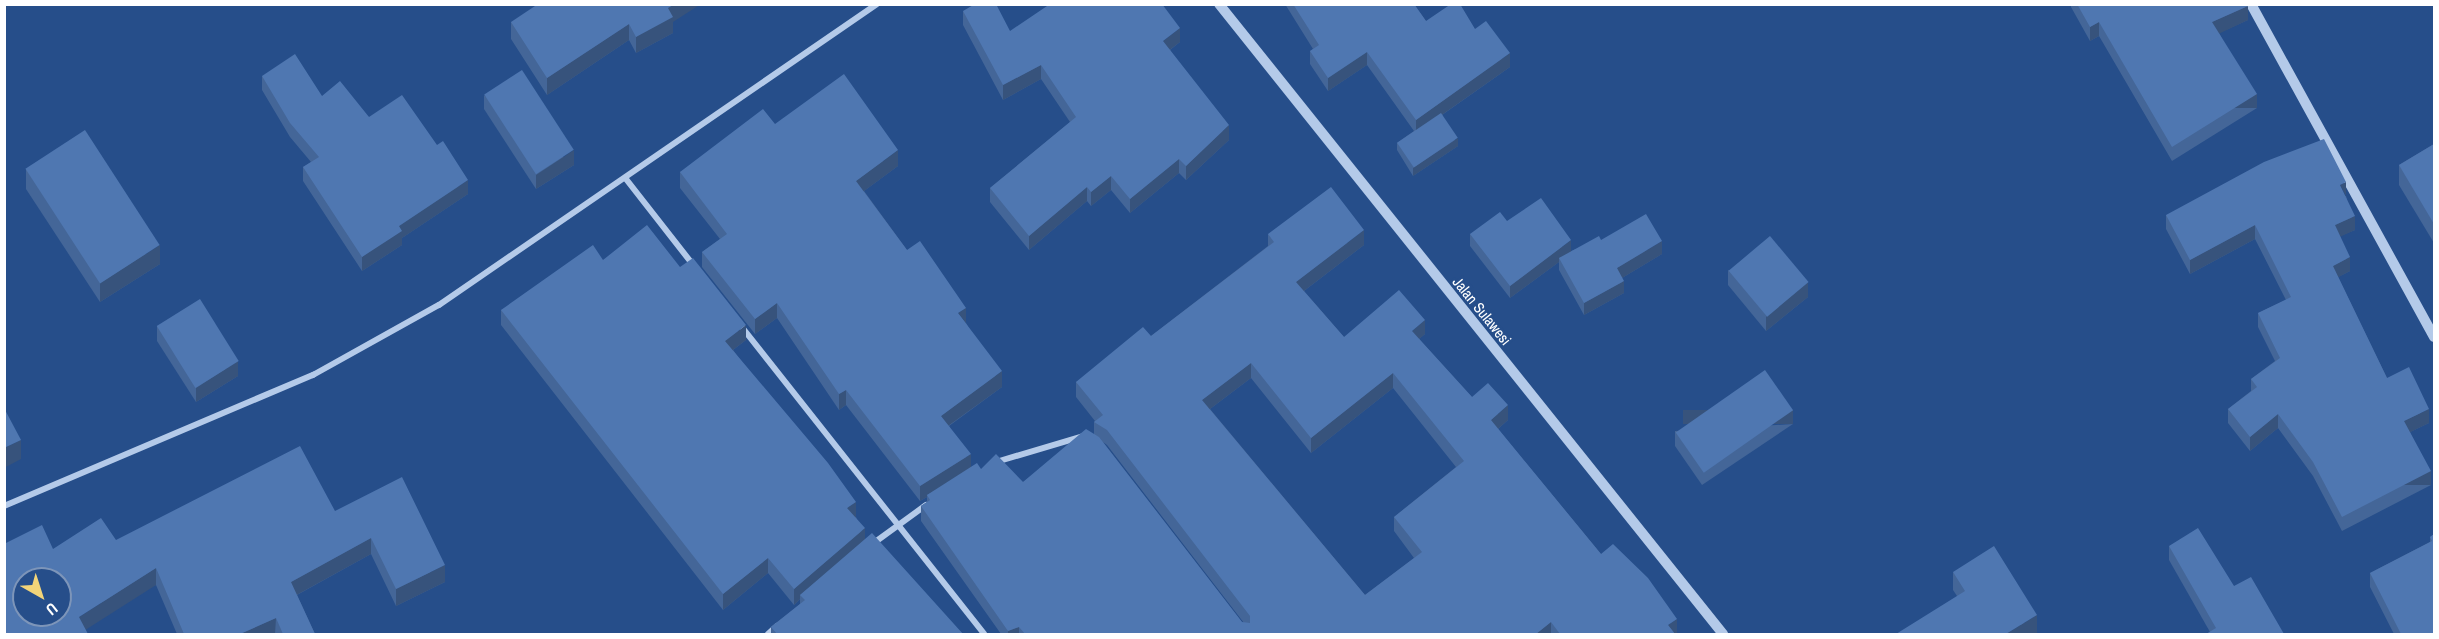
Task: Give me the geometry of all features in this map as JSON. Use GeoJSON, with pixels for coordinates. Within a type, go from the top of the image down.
{"type":"FeatureCollection","features":[{"type":"Feature","properties":{"kind":"street"},"geometry":{"type":"LineString","coordinates":[[4,506],[313,375],[439,305],[626,179],[877,4]]}},
{"type":"Feature","properties":{"kind":"street","name":"Jalan Sulawesi"},"geometry":{"type":"LineString","coordinates":[[1219,4],[1724,634]]}},
{"type":"Feature","properties":{"kind":"street"},"geometry":{"type":"LineString","coordinates":[[2251,4],[2434,337]]}},
{"type":"Feature","properties":{"kind":"street"},"geometry":{"type":"LineString","coordinates":[[626,179],[699,272]]}},
{"type":"Feature","properties":{"kind":"street"},"geometry":{"type":"LineString","coordinates":[[735,318],[984,634]]}},
{"type":"Feature","properties":{"kind":"street"},"geometry":{"type":"LineString","coordinates":[[988,465],[1053,441],[1084,436],[1093,440]]}},
{"type":"Feature","properties":{"kind":"street"},"geometry":{"type":"LineString","coordinates":[[862,552],[896,523],[933,500]]}},
{"type":"Feature","properties":{"kind":"street"},"geometry":{"type":"LineString","coordinates":[[768,634],[786,618]]}},
{"type":"Feature","properties":{"kind":"building"},"geometry":{"type":"Polygon","coordinates":[[[538,4],[675,4],[668,8],[673,17],[636,37],[629,24],[547,78],[511,22],[538,4]]]}},
{"type":"Feature","properties":{"kind":"building"},"geometry":{"type":"Polygon","coordinates":[[[975,4],[996,4],[1010,31],[1050,4],[1162,4],[1180,28],[1163,41],[1229,125],[1186,166],[1179,159],[1130,199],[1111,176],[1091,192],[1087,187],[1029,236],[990,188],[1076,117],[1041,65],[1003,85],[963,11],[975,4]]]}},
{"type":"Feature","properties":{"kind":"building"},"geometry":{"type":"Polygon","coordinates":[[[1293,4],[1414,4],[1426,21],[1451,4],[1460,4],[1475,29],[1486,21],[1510,53],[1416,120],[1367,52],[1328,78],[1310,51],[1319,45],[1293,4]]]}},
{"type":"Feature","properties":{"kind":"building"},"geometry":{"type":"Polygon","coordinates":[[[2077,4],[2247,4],[2248,6],[2212,22],[2257,94],[2172,147],[2099,22],[2090,27],[2077,4]]]}},
{"type":"Feature","properties":{"kind":"building"},"geometry":{"type":"Polygon","coordinates":[[[295,54],[322,96],[340,81],[369,117],[402,95],[437,145],[443,141],[468,180],[399,226],[402,231],[362,257],[303,167],[319,157],[290,123],[262,76],[295,54]]]}},
{"type":"Feature","properties":{"kind":"building"},"geometry":{"type":"Polygon","coordinates":[[[522,70],[574,150],[536,174],[484,95],[522,70]]]}},
{"type":"Feature","properties":{"kind":"building"},"geometry":{"type":"Polygon","coordinates":[[[844,74],[898,150],[856,181],[907,250],[920,241],[966,308],[958,313],[1002,371],[941,416],[971,454],[920,486],[846,390],[839,394],[777,303],[755,319],[702,252],[727,234],[680,172],[763,109],[775,124],[844,74]]]}},
{"type":"Feature","properties":{"kind":"building"},"geometry":{"type":"Polygon","coordinates":[[[1441,113],[1458,138],[1414,168],[1397,143],[1441,113]]]}},
{"type":"Feature","properties":{"kind":"building"},"geometry":{"type":"Polygon","coordinates":[[[85,130],[160,245],[100,284],[25,169],[85,130]]]}},
{"type":"Feature","properties":{"kind":"building"},"geometry":{"type":"Polygon","coordinates":[[[2324,139],[2346,182],[2340,185],[2355,216],[2335,225],[2350,257],[2333,266],[2387,378],[2409,367],[2429,409],[2404,421],[2431,471],[2342,517],[2313,462],[2278,414],[2250,437],[2228,409],[2257,387],[2251,379],[2280,358],[2258,313],[2291,297],[2255,225],[2190,260],[2166,215],[2264,162],[2324,139]]]}},
{"type":"Feature","properties":{"kind":"building"},"geometry":{"type":"Polygon","coordinates":[[[2434,144],[2434,224],[2399,165],[2434,144]]]}},
{"type":"Feature","properties":{"kind":"building"},"geometry":{"type":"Polygon","coordinates":[[[1331,187],[1364,230],[1296,282],[1344,337],[1399,290],[1425,320],[1412,331],[1472,397],[1488,383],[1508,405],[1491,420],[1601,554],[1613,544],[1648,578],[1677,619],[1668,625],[1675,634],[1560,634],[1551,622],[1536,634],[1025,634],[1019,627],[1008,631],[921,506],[930,500],[927,495],[977,463],[981,469],[996,454],[1023,482],[1086,429],[1099,437],[1242,622],[1250,623],[1250,616],[1107,430],[1094,422],[1103,415],[1076,382],[1143,327],[1151,336],[1274,242],[1268,234],[1331,187]],[[1251,363],[1202,400],[1365,595],[1422,552],[1394,517],[1464,461],[1393,373],[1311,438],[1251,363]]]}},
{"type":"Feature","properties":{"kind":"building"},"geometry":{"type":"Polygon","coordinates":[[[1541,198],[1571,240],[1510,286],[1470,234],[1500,212],[1507,221],[1541,198]]]}},
{"type":"Feature","properties":{"kind":"building"},"geometry":{"type":"Polygon","coordinates":[[[1646,214],[1662,241],[1617,268],[1624,281],[1584,303],[1559,258],[1599,236],[1601,240],[1646,214]]]}},
{"type":"Feature","properties":{"kind":"building"},"geometry":{"type":"Polygon","coordinates":[[[647,225],[680,267],[693,258],[746,325],[725,341],[828,463],[856,502],[847,508],[865,528],[794,589],[768,558],[723,594],[501,310],[593,245],[603,260],[647,225]]]}},
{"type":"Feature","properties":{"kind":"building"},"geometry":{"type":"Polygon","coordinates":[[[1770,236],[1809,282],[1767,317],[1729,271],[1770,236]]]}},
{"type":"Feature","properties":{"kind":"building"},"geometry":{"type":"Polygon","coordinates":[[[200,299],[239,361],[195,388],[157,326],[200,299]]]}},
{"type":"Feature","properties":{"kind":"building"},"geometry":{"type":"Polygon","coordinates":[[[1765,370],[1793,410],[1704,473],[1676,433],[1765,370]]]}},
{"type":"Feature","properties":{"kind":"building"},"geometry":{"type":"Polygon","coordinates":[[[4,408],[21,440],[4,448],[4,408]]]}},
{"type":"Feature","properties":{"kind":"building"},"geometry":{"type":"Polygon","coordinates":[[[300,446],[335,511],[402,477],[445,565],[396,589],[371,538],[291,582],[315,634],[283,634],[276,618],[240,634],[184,634],[156,568],[79,617],[88,634],[4,634],[4,544],[42,525],[53,549],[101,518],[116,540],[300,446]]]}},
{"type":"Feature","properties":{"kind":"building"},"geometry":{"type":"Polygon","coordinates":[[[2198,528],[2234,586],[2251,577],[2284,634],[2206,634],[2216,628],[2169,546],[2198,528]]]}},
{"type":"Feature","properties":{"kind":"building"},"geometry":{"type":"Polygon","coordinates":[[[872,533],[963,634],[777,634],[771,627],[805,600],[800,595],[872,533]]]}},
{"type":"Feature","properties":{"kind":"building"},"geometry":{"type":"Polygon","coordinates":[[[2434,534],[2434,634],[2401,634],[2370,573],[2432,541],[2430,537],[2434,534]]]}},
{"type":"Feature","properties":{"kind":"building"},"geometry":{"type":"Polygon","coordinates":[[[1994,546],[2037,615],[2006,634],[1896,634],[1965,591],[1953,572],[1994,546]]]}}]}
